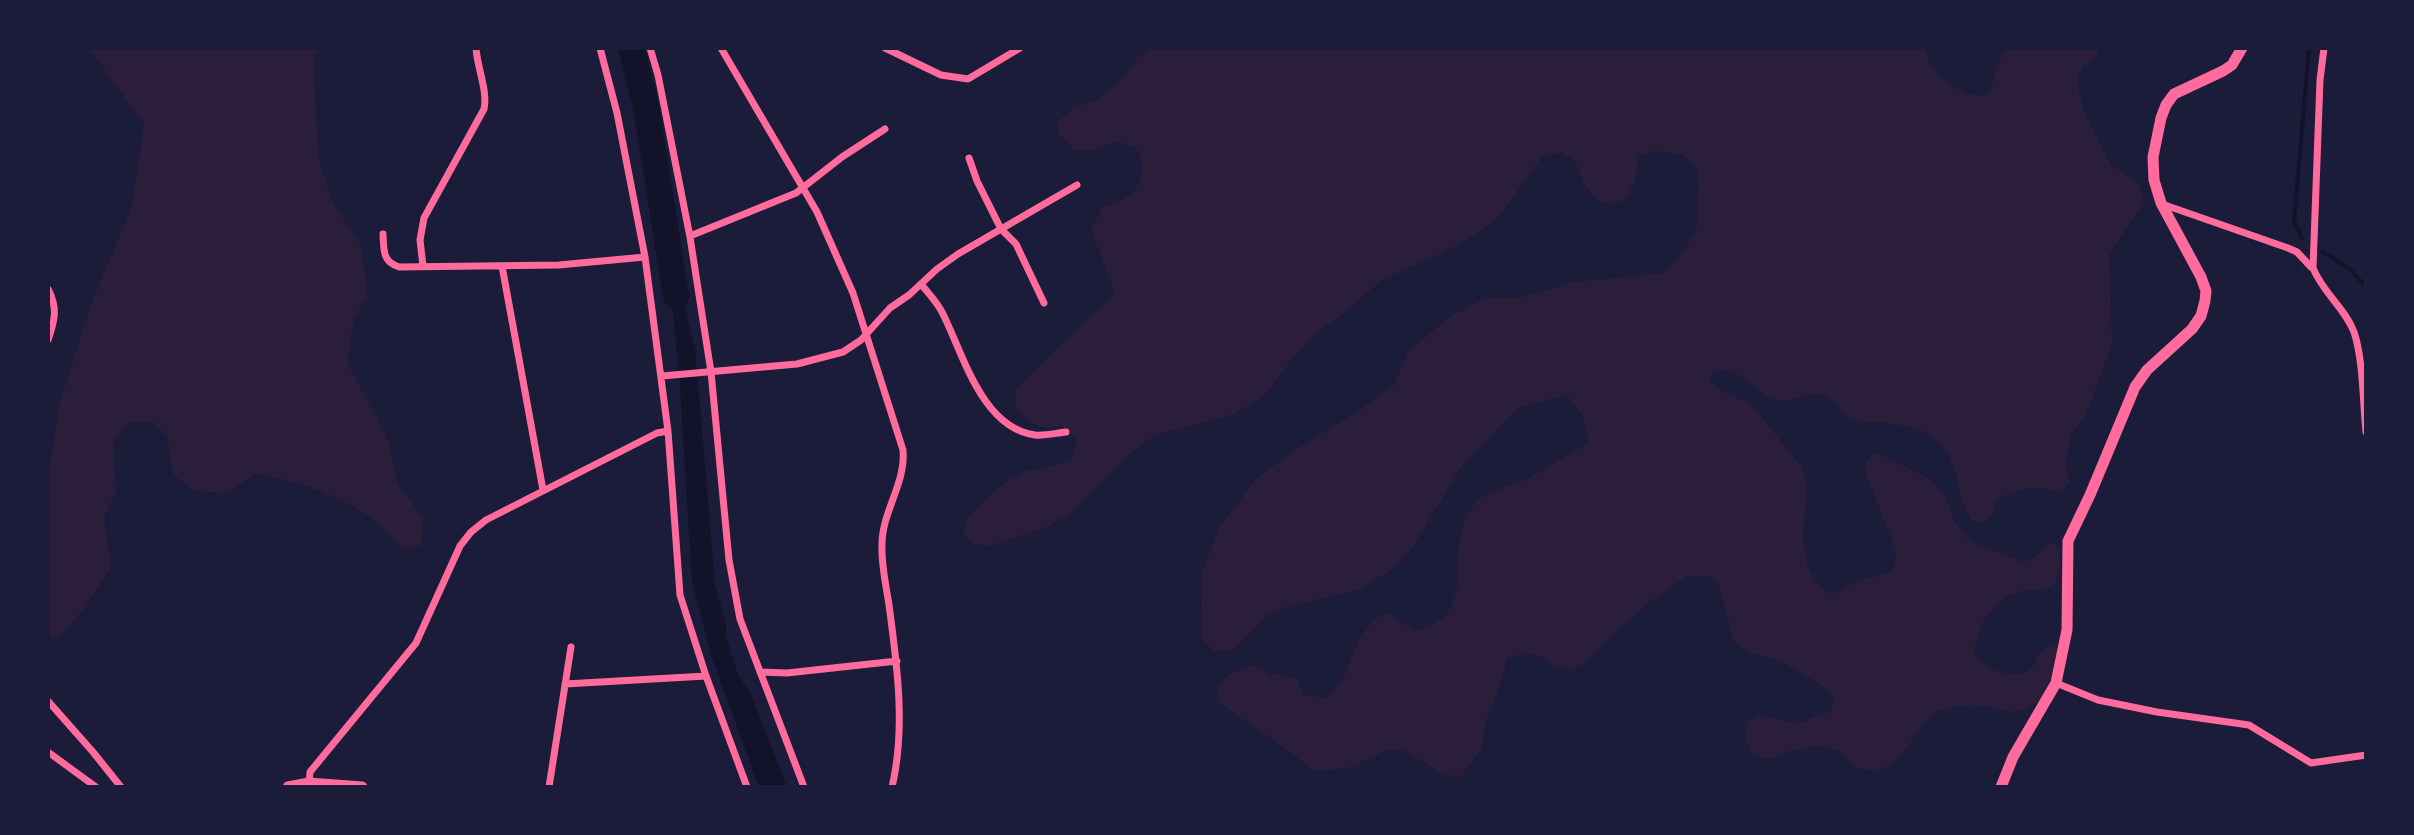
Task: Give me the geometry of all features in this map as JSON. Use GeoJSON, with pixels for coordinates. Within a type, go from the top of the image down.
{"type":"FeatureCollection","features":[{"type":"Feature","properties":{"kind":"main road"},"geometry":{"type":"LineString","coordinates":[[2001,787],[2013,757],[2056,683],[2067,630],[2068,541],[2135,387],[2147,370],[2192,329],[2201,316],[2205,301],[2206,291],[2201,277],[2161,203],[2154,180],[2152,165],[2161,118],[2174,94],[2232,65],[2242,48]]}},
{"type":"Feature","properties":{"kind":"main road"},"geometry":{"type":"LineString","coordinates":[[288,787],[309,783],[362,787]]}},
{"type":"Feature","properties":{"kind":"street"},"geometry":{"type":"LineString","coordinates":[[423,266],[420,240],[424,218],[476,126],[485,103],[476,48]]}},
{"type":"Feature","properties":{"kind":"street"},"geometry":{"type":"LineString","coordinates":[[600,48],[617,113],[664,376],[680,595],[747,787]]}},
{"type":"Feature","properties":{"kind":"street"},"geometry":{"type":"LineString","coordinates":[[650,48],[690,236],[729,560],[740,619],[804,787]]}},
{"type":"Feature","properties":{"kind":"street"},"geometry":{"type":"LineString","coordinates":[[721,48],[817,212],[853,293],[903,450],[900,478],[884,525],[881,548],[897,661],[900,712],[892,787]]}},
{"type":"Feature","properties":{"kind":"street"},"geometry":{"type":"LineString","coordinates":[[885,48],[941,75],[968,79],[1020,48]]}},
{"type":"Feature","properties":{"kind":"street"},"geometry":{"type":"LineString","coordinates":[[2313,268],[2324,48]]}},
{"type":"Feature","properties":{"kind":"street"},"geometry":{"type":"LineString","coordinates":[[690,236],[783,199],[885,129]]}},
{"type":"Feature","properties":{"kind":"street"},"geometry":{"type":"LineString","coordinates":[[969,158],[1001,229],[1016,244],[1044,303]]}},
{"type":"Feature","properties":{"kind":"street"},"geometry":{"type":"LineString","coordinates":[[664,376],[797,364],[843,352],[861,340],[890,308],[958,254],[1077,185]]}},
{"type":"Feature","properties":{"kind":"street"},"geometry":{"type":"LineString","coordinates":[[2161,203],[2288,248],[2297,252],[2313,268],[2324,291],[2344,314],[2354,333],[2366,432]]}},
{"type":"Feature","properties":{"kind":"street"},"geometry":{"type":"LineString","coordinates":[[383,234],[385,257],[388,263],[399,267],[559,265],[645,257]]}},
{"type":"Feature","properties":{"kind":"street"},"geometry":{"type":"LineString","coordinates":[[502,266],[543,490]]}},
{"type":"Feature","properties":{"kind":"street"},"geometry":{"type":"LineString","coordinates":[[921,284],[942,311],[974,385],[1004,421],[1021,431],[1037,435],[1066,432]]}},
{"type":"Feature","properties":{"kind":"street"},"geometry":{"type":"LineString","coordinates":[[48,289],[55,304],[56,316],[48,340]]}},
{"type":"Feature","properties":{"kind":"street"},"geometry":{"type":"LineString","coordinates":[[309,783],[310,772],[416,643],[460,546],[471,532],[486,520],[543,490],[657,433],[668,431]]}},
{"type":"Feature","properties":{"kind":"street"},"geometry":{"type":"LineString","coordinates":[[549,787],[571,647]]}},
{"type":"Feature","properties":{"kind":"street"},"geometry":{"type":"LineString","coordinates":[[760,672],[787,673],[897,661]]}},
{"type":"Feature","properties":{"kind":"street"},"geometry":{"type":"LineString","coordinates":[[565,684],[706,676]]}},
{"type":"Feature","properties":{"kind":"street"},"geometry":{"type":"LineString","coordinates":[[2056,683],[2098,700],[2249,725],[2311,763],[2366,755]]}},
{"type":"Feature","properties":{"kind":"street"},"geometry":{"type":"LineString","coordinates":[[48,701],[121,787]]}},
{"type":"Feature","properties":{"kind":"street"},"geometry":{"type":"LineString","coordinates":[[48,752],[96,787]]}},
{"type":"Feature","properties":{"kind":"shaded area"},"geometry":{"type":"Polygon","coordinates":[[[89,48],[318,48],[314,64],[318,156],[333,203],[360,244],[368,294],[354,319],[347,361],[389,443],[397,483],[423,518],[421,546],[403,549],[380,525],[349,504],[286,480],[254,474],[228,493],[193,491],[173,474],[167,436],[153,422],[129,423],[113,441],[116,492],[104,518],[111,567],[85,608],[59,637],[48,638],[48,482],[59,404],[93,299],[132,206],[144,124],[89,48]]]}},
{"type":"Feature","properties":{"kind":"shaded area"},"geometry":{"type":"Polygon","coordinates":[[[1154,48],[1925,48],[1936,73],[1956,88],[1980,96],[1987,95],[1997,65],[2009,48],[2098,48],[2097,55],[2082,67],[2077,82],[2085,114],[2111,165],[2138,183],[2144,202],[2109,255],[2112,344],[2087,413],[2070,437],[2066,466],[2070,482],[2061,492],[2043,489],[2018,491],[1994,503],[1992,516],[1982,523],[1972,521],[1962,501],[1955,471],[1946,451],[1924,432],[1895,424],[1847,419],[1832,400],[1819,394],[1789,401],[1776,400],[1734,373],[1714,371],[1710,377],[1711,382],[1723,391],[1752,405],[1801,466],[1807,481],[1803,538],[1808,568],[1828,593],[1839,592],[1855,582],[1892,572],[1896,551],[1866,474],[1865,464],[1870,456],[1877,453],[1931,479],[1946,498],[1955,522],[1970,541],[2023,562],[2034,558],[2049,544],[2055,544],[2060,569],[2055,584],[2018,592],[2000,601],[1981,627],[1975,648],[1975,657],[1986,666],[2016,674],[2029,670],[2040,653],[2057,643],[2060,647],[2052,683],[2042,699],[2026,709],[2008,712],[1987,706],[1964,705],[1937,711],[1921,726],[1891,765],[1876,771],[1855,767],[1840,751],[1818,746],[1769,759],[1752,754],[1745,739],[1747,722],[1760,715],[1797,724],[1830,711],[1834,702],[1829,691],[1810,678],[1778,660],[1749,652],[1734,643],[1718,582],[1707,576],[1687,576],[1652,600],[1587,662],[1571,670],[1557,667],[1526,652],[1507,659],[1485,724],[1482,749],[1461,776],[1445,775],[1402,749],[1390,749],[1351,767],[1322,771],[1310,769],[1217,701],[1222,681],[1250,665],[1271,675],[1298,680],[1303,694],[1327,699],[1343,676],[1365,630],[1379,617],[1388,613],[1415,631],[1435,623],[1448,612],[1455,598],[1461,531],[1473,507],[1484,496],[1532,476],[1588,443],[1582,417],[1566,395],[1519,407],[1461,467],[1413,547],[1390,571],[1358,590],[1289,606],[1268,615],[1233,650],[1213,651],[1202,639],[1201,575],[1219,528],[1256,479],[1394,385],[1408,352],[1449,317],[1486,297],[1519,298],[1574,282],[1664,273],[1678,259],[1696,232],[1699,184],[1696,168],[1683,154],[1655,151],[1638,157],[1636,179],[1626,199],[1610,205],[1596,199],[1585,185],[1574,160],[1561,152],[1542,157],[1497,219],[1440,254],[1383,279],[1317,332],[1264,396],[1234,414],[1156,435],[1132,452],[1072,512],[1051,525],[991,546],[973,544],[963,533],[967,519],[994,490],[1025,471],[1051,467],[1072,458],[1077,438],[1061,425],[1046,428],[1030,421],[1015,406],[1016,388],[1114,294],[1091,230],[1102,207],[1123,199],[1141,178],[1142,169],[1136,147],[1116,141],[1098,149],[1075,150],[1059,135],[1058,121],[1074,108],[1095,101],[1119,83],[1139,56],[1154,48]]]}},
{"type":"Feature","properties":{"kind":"shaded area"},"geometry":{"type":"Polygon","coordinates":[[[670,248],[695,350],[715,585],[726,624],[726,636],[737,673],[751,695],[787,787],[759,787],[711,655],[692,582],[670,248]]]}},
{"type":"Feature","properties":{"kind":"waterway"},"geometry":{"type":"LineString","coordinates":[[631,48],[646,106],[676,296]]}},
{"type":"Feature","properties":{"kind":"waterway"},"geometry":{"type":"LineString","coordinates":[[2302,238],[2294,222],[2309,48]]}},
{"type":"Feature","properties":{"kind":"waterway"},"geometry":{"type":"LineString","coordinates":[[2322,251],[2351,270],[2366,287]]}}]}
